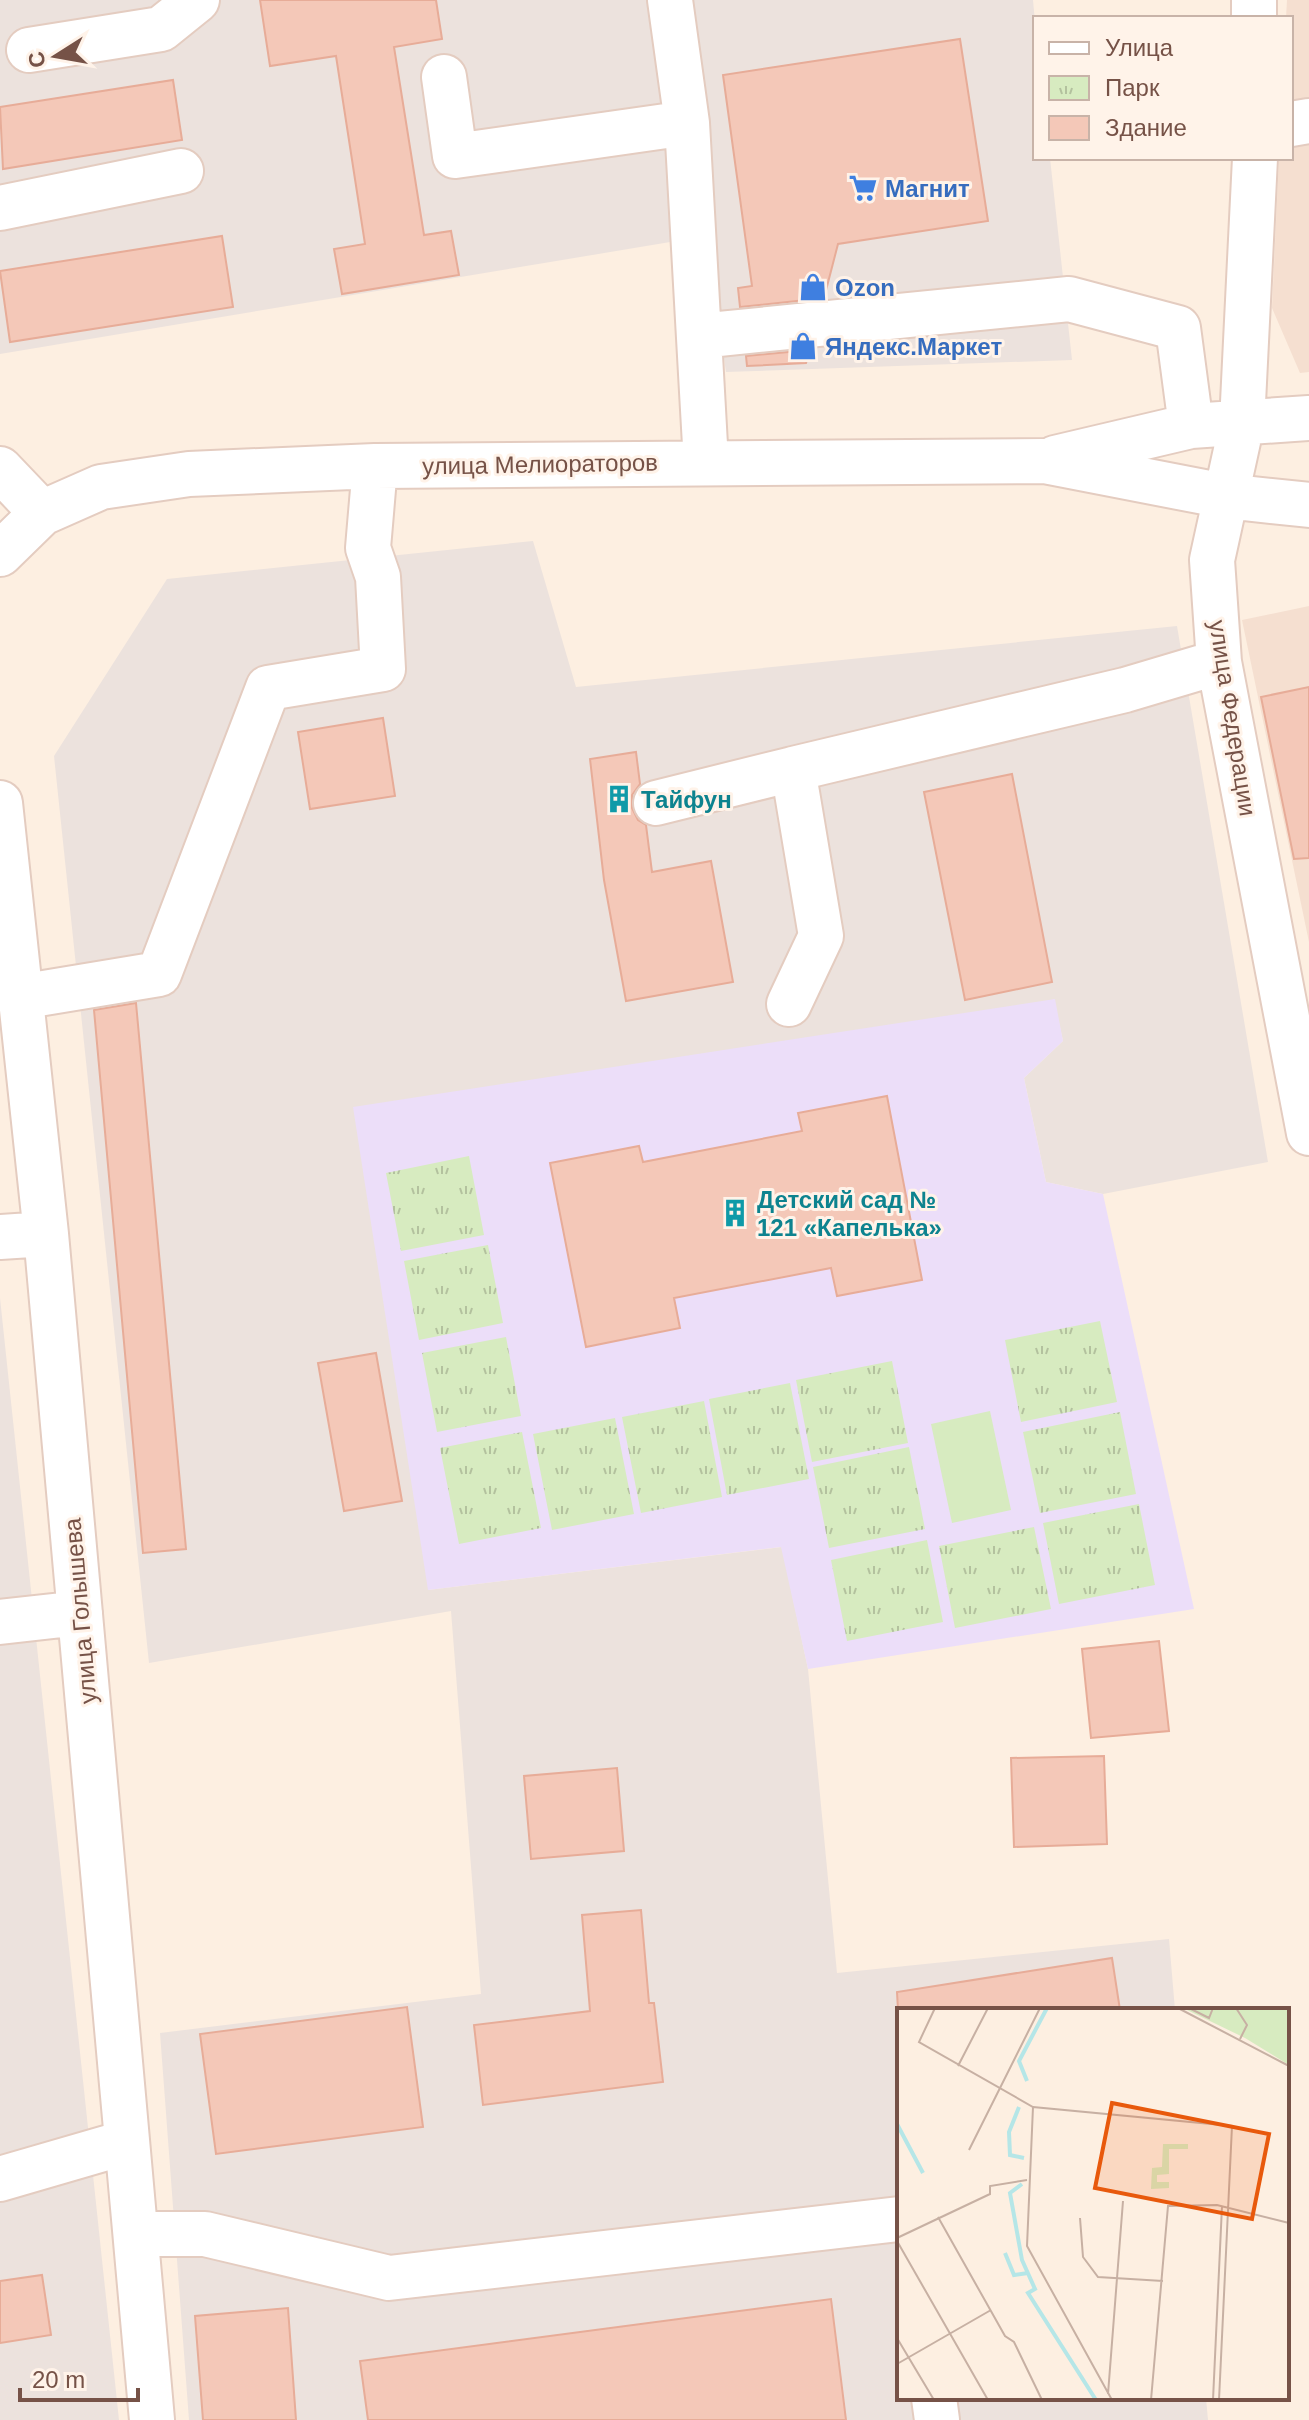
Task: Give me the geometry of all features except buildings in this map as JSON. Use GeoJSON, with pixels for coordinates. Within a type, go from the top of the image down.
{"type":"FeatureCollection","features":[{"type":"Feature","properties":{"kind":"street"},"geometry":{"type":"LineString","coordinates":[[29,50],[161,29],[197,0]]}},
{"type":"Feature","properties":{"kind":"street"},"geometry":{"type":"LineString","coordinates":[[670,0],[687,123],[706,463]]}},
{"type":"Feature","properties":{"kind":"street"},"geometry":{"type":"LineString","coordinates":[[444,77],[455,156],[687,123]]}},
{"type":"Feature","properties":{"kind":"street","name":"улица Федерации"},"geometry":{"type":"LineString","coordinates":[[1255,160],[1242,423],[1212,560],[1219,662],[1309,1133]]}},
{"type":"Feature","properties":{"kind":"street"},"geometry":{"type":"LineString","coordinates":[[0,208],[181,171]]}},
{"type":"Feature","properties":{"kind":"street"},"geometry":{"type":"LineString","coordinates":[[699,336],[1069,299],[1178,328],[1191,426]]}},
{"type":"Feature","properties":{"kind":"street","name":"улица Мелиораторов"},"geometry":{"type":"LineString","coordinates":[[1044,461],[1191,426],[1309,418]]}},
{"type":"Feature","properties":{"kind":"street","name":"улица Мелиораторов"},"geometry":{"type":"LineString","coordinates":[[42,513],[101,487],[189,474],[375,466],[706,463],[1044,461],[1225,496],[1309,505]]}},
{"type":"Feature","properties":{"kind":"street"},"geometry":{"type":"LineString","coordinates":[[20,997],[159,974],[268,688],[383,669],[378,577],[368,548],[375,466]]}},
{"type":"Feature","properties":{"kind":"street"},"geometry":{"type":"LineString","coordinates":[[0,469],[42,513],[0,554]]}},
{"type":"Feature","properties":{"kind":"street"},"geometry":{"type":"LineString","coordinates":[[656,803],[1125,690],[1219,662]]}},
{"type":"Feature","properties":{"kind":"street"},"geometry":{"type":"LineString","coordinates":[[789,1004],[821,936],[793,769]]}},
{"type":"Feature","properties":{"kind":"street","name":"улица Голышева"},"geometry":{"type":"LineString","coordinates":[[0,803],[46,1234],[152,2420]]}},
{"type":"Feature","properties":{"kind":"street"},"geometry":{"type":"LineString","coordinates":[[0,1237],[46,1234]]}},
{"type":"Feature","properties":{"kind":"street"},"geometry":{"type":"LineString","coordinates":[[0,1622],[80,1613]]}},
{"type":"Feature","properties":{"kind":"street"},"geometry":{"type":"LineString","coordinates":[[0,2179],[127,2142]]}},
{"type":"Feature","properties":{"kind":"street"},"geometry":{"type":"LineString","coordinates":[[136,2234],[205,2234],[389,2278],[897,2219]]}},
{"type":"Feature","properties":{"kind":"street"},"geometry":{"type":"LineString","coordinates":[[934,2400],[937,2420]]}},
{"type":"Feature","properties":{"kind":"shaded area"},"geometry":{"type":"Polygon","coordinates":[[[0,0],[1033,0],[1033,160],[1050,160],[1072,360],[726,372],[706,236],[0,354],[0,0]]]}},
{"type":"Feature","properties":{"kind":"shaded area"},"geometry":{"type":"Polygon","coordinates":[[[1287,0],[1309,0],[1309,372],[1300,373],[1272,308],[1279,160],[1293,160],[1293,16],[1286,16],[1287,0]]]}},
{"type":"Feature","properties":{"kind":"shaded area"},"geometry":{"type":"Polygon","coordinates":[[[533,541],[576,687],[1177,626],[1268,1162],[1103,1194],[1046,1182],[1024,1078],[1063,1041],[1054,999],[428,1590],[782,1547],[808,1669],[837,1973],[1169,1939],[1175,2008],[897,2008],[897,2400],[1206,2400],[1208,2420],[189,2420],[160,2033],[481,1994],[451,1611],[149,1663],[54,756],[167,579],[533,541]]]}},
{"type":"Feature","properties":{"kind":"shaded area"},"geometry":{"type":"Polygon","coordinates":[[[1309,606],[1309,942],[1242,620],[1309,606]]]}},
{"type":"Feature","properties":{"kind":"shaded area"},"geometry":{"type":"Polygon","coordinates":[[[1055,999],[1063,1041],[1024,1078],[1046,1182],[1103,1194],[1194,1609],[808,1669],[781,1547],[428,1590],[353,1107],[1055,999]]]}},
{"type":"Feature","properties":{"kind":"shaded area"},"geometry":{"type":"Polygon","coordinates":[[[0,1298],[119,2420],[0,2420],[0,1298]]]}},
{"type":"Feature","properties":{"kind":"green space"},"geometry":{"type":"Polygon","coordinates":[[[469,1156],[484,1235],[401,1251],[386,1173],[469,1156]]]}},
{"type":"Feature","properties":{"kind":"green space"},"geometry":{"type":"Polygon","coordinates":[[[488,1245],[503,1323],[419,1340],[404,1261],[488,1245]]]}},
{"type":"Feature","properties":{"kind":"green space"},"geometry":{"type":"Polygon","coordinates":[[[1100,1321],[1117,1402],[1021,1422],[1005,1340],[1100,1321]]]}},
{"type":"Feature","properties":{"kind":"green space"},"geometry":{"type":"Polygon","coordinates":[[[506,1337],[521,1416],[437,1432],[422,1353],[506,1337]]]}},
{"type":"Feature","properties":{"kind":"green space"},"geometry":{"type":"Polygon","coordinates":[[[892,1361],[908,1443],[812,1462],[796,1380],[892,1361]]]}},
{"type":"Feature","properties":{"kind":"green space"},"geometry":{"type":"Polygon","coordinates":[[[790,1383],[809,1479],[727,1495],[709,1399],[790,1383]]]}},
{"type":"Feature","properties":{"kind":"green space"},"geometry":{"type":"Polygon","coordinates":[[[704,1401],[722,1497],[641,1513],[622,1417],[704,1401]]]}},
{"type":"Feature","properties":{"kind":"green space"},"geometry":{"type":"Polygon","coordinates":[[[990,1411],[1011,1510],[952,1523],[931,1424],[990,1411]]]}},
{"type":"Feature","properties":{"kind":"green space"},"geometry":{"type":"Polygon","coordinates":[[[1120,1412],[1136,1494],[1040,1513],[1023,1432],[1120,1412]]]}},
{"type":"Feature","properties":{"kind":"green space"},"geometry":{"type":"Polygon","coordinates":[[[615,1418],[634,1514],[552,1530],[533,1434],[615,1418]]]}},
{"type":"Feature","properties":{"kind":"green space"},"geometry":{"type":"Polygon","coordinates":[[[522,1432],[541,1528],[459,1544],[440,1448],[522,1432]]]}},
{"type":"Feature","properties":{"kind":"green space"},"geometry":{"type":"Polygon","coordinates":[[[909,1447],[925,1529],[829,1548],[813,1467],[909,1447]]]}},
{"type":"Feature","properties":{"kind":"green space"},"geometry":{"type":"Polygon","coordinates":[[[1139,1504],[1155,1585],[1059,1604],[1043,1523],[1139,1504]]]}},
{"type":"Feature","properties":{"kind":"green space"},"geometry":{"type":"Polygon","coordinates":[[[1034,1527],[1051,1609],[955,1628],[939,1546],[1034,1527]]]}},
{"type":"Feature","properties":{"kind":"green space"},"geometry":{"type":"Polygon","coordinates":[[[927,1540],[943,1622],[847,1641],[831,1560],[927,1540]]]}},
{"type":"Feature","properties":{"kind":"place","name":"Магнит"},"geometry":{"type":"Point","coordinates":[863,188]}},
{"type":"Feature","properties":{"kind":"place","name":"Ozon"},"geometry":{"type":"Point","coordinates":[813,287]}},
{"type":"Feature","properties":{"kind":"place","name":"Яндекс.Маркет"},"geometry":{"type":"Point","coordinates":[803,346]}},
{"type":"Feature","properties":{"kind":"place","name":"Тайфун"},"geometry":{"type":"Point","coordinates":[619,799]}},
{"type":"Feature","properties":{"kind":"place","name":"Детский сад № 121 «Капелька»"},"geometry":{"type":"Point","coordinates":[735,1213]}}]}
